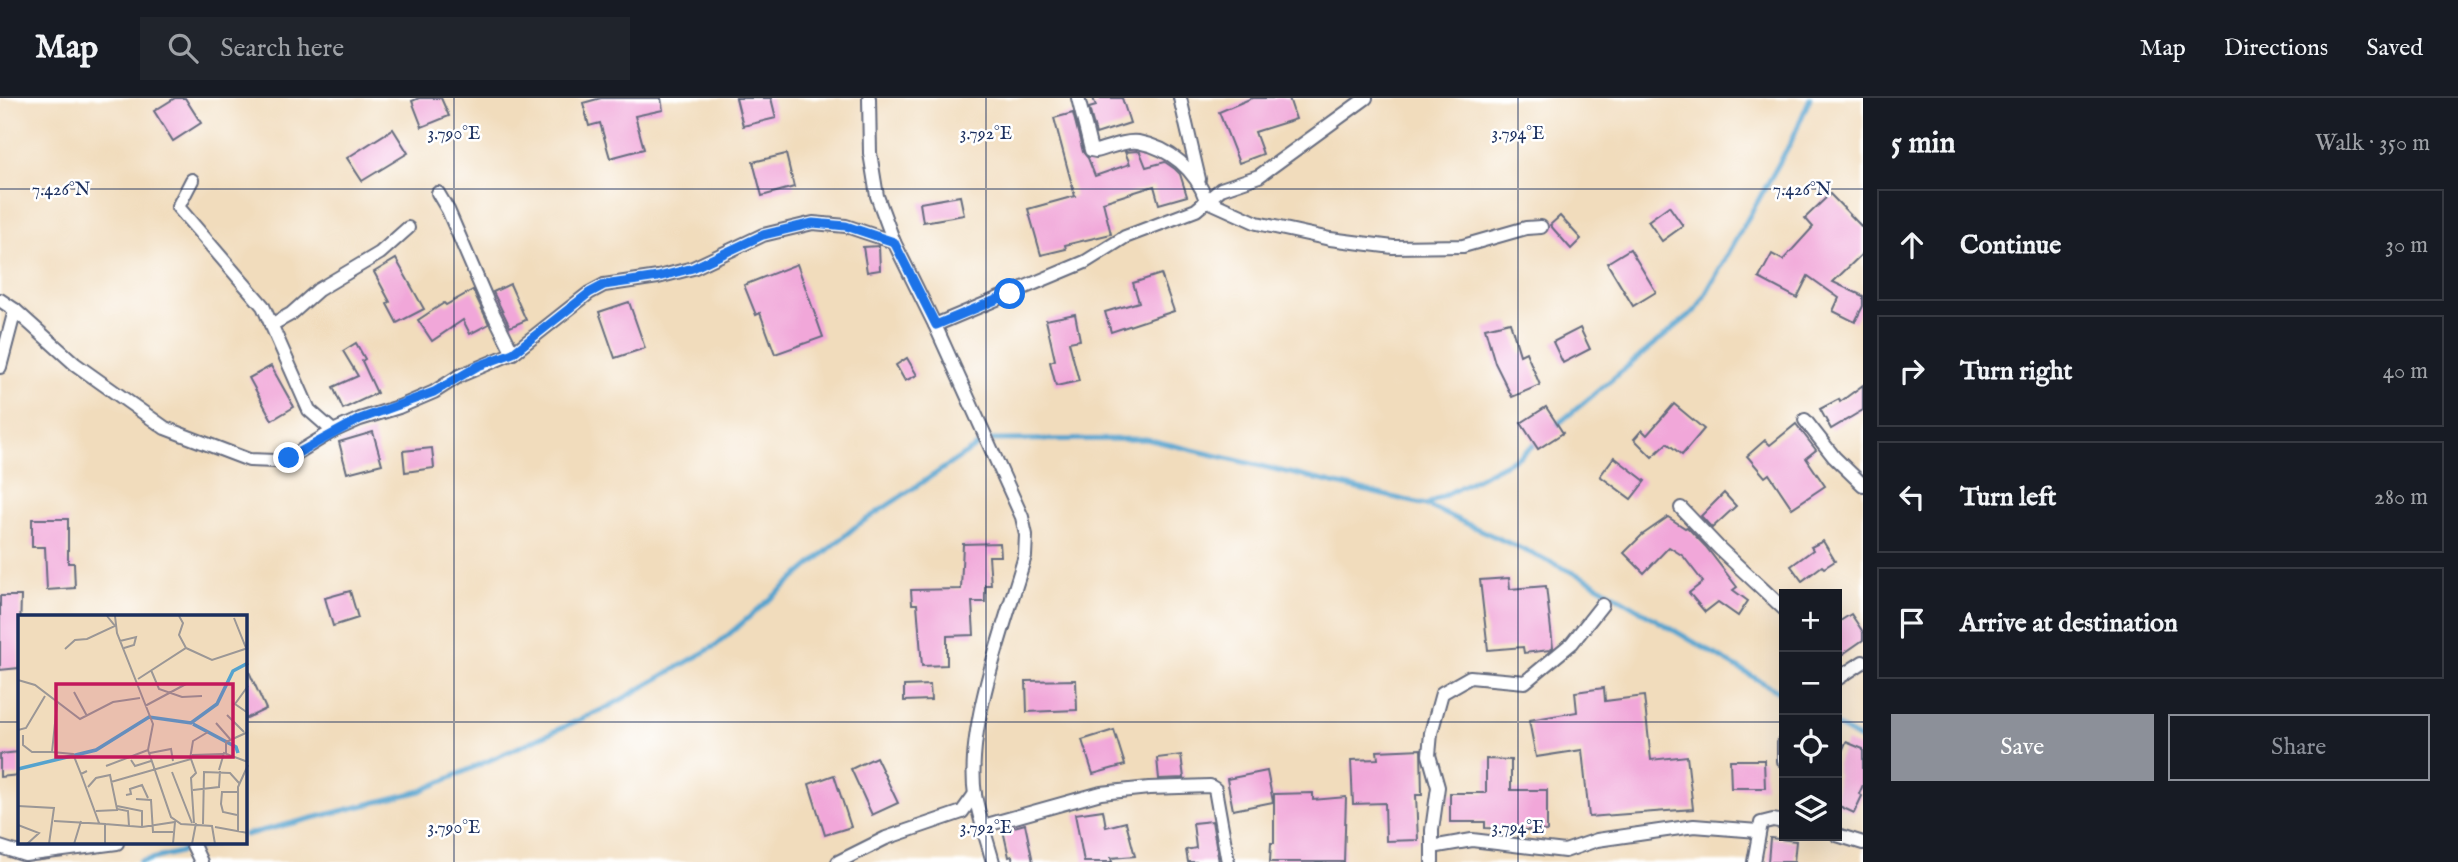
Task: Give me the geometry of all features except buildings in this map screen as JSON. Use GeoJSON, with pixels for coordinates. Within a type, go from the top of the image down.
{"type":"FeatureCollection","features":[{"type":"Feature","properties":{"kind":"street"},"geometry":{"type":"LineString","coordinates":[[869,98],[870,153],[877,196],[894,242],[936,325],[1022,517],[1026,535],[1025,556],[982,705],[975,754],[975,794],[993,862]]}},
{"type":"Feature","properties":{"kind":"street"},"geometry":{"type":"LineString","coordinates":[[1077,98],[1091,150],[1136,141],[1174,156],[1201,186]]}},
{"type":"Feature","properties":{"kind":"street"},"geometry":{"type":"LineString","coordinates":[[1180,98],[1206,200],[1257,223],[1330,239],[1393,247],[1463,246],[1526,228],[1541,227]]}},
{"type":"Feature","properties":{"kind":"street"},"geometry":{"type":"LineString","coordinates":[[936,325],[1086,262],[1125,237],[1196,210],[1221,189],[1259,176],[1366,98]]}},
{"type":"Feature","properties":{"kind":"street"},"geometry":{"type":"LineString","coordinates":[[192,180],[178,207],[263,306],[309,410],[333,431]]}},
{"type":"Feature","properties":{"kind":"street"},"geometry":{"type":"LineString","coordinates":[[438,193],[513,353]]}},
{"type":"Feature","properties":{"kind":"street"},"geometry":{"type":"LineString","coordinates":[[0,300],[15,310],[75,364],[115,390],[153,420],[249,460],[261,462],[289,458],[333,431],[434,392],[478,366],[513,353],[589,293],[604,285],[658,277],[693,268],[763,235],[813,223],[846,226],[894,242]]}},
{"type":"Feature","properties":{"kind":"street"},"geometry":{"type":"LineString","coordinates":[[271,325],[291,314],[318,290],[380,253],[408,228]]}},
{"type":"Feature","properties":{"kind":"street"},"geometry":{"type":"LineString","coordinates":[[0,367],[15,310]]}},
{"type":"Feature","properties":{"kind":"street"},"geometry":{"type":"LineString","coordinates":[[1805,420],[1834,457],[1863,485]]}},
{"type":"Feature","properties":{"kind":"street"},"geometry":{"type":"LineString","coordinates":[[1681,508],[1779,604]]}},
{"type":"Feature","properties":{"kind":"street"},"geometry":{"type":"LineString","coordinates":[[1432,862],[1438,787],[1429,755],[1431,733],[1442,693],[1470,677],[1525,682],[1572,643],[1602,605]]}},
{"type":"Feature","properties":{"kind":"street"},"geometry":{"type":"LineString","coordinates":[[1842,676],[1863,662]]}},
{"type":"Feature","properties":{"kind":"street"},"geometry":{"type":"LineString","coordinates":[[983,827],[1101,793],[1210,786],[1215,789],[1228,862]]}},
{"type":"Feature","properties":{"kind":"street"},"geometry":{"type":"LineString","coordinates":[[838,862],[886,838],[962,811],[975,794]]}},
{"type":"Feature","properties":{"kind":"street"},"geometry":{"type":"LineString","coordinates":[[1755,862],[1761,823],[1779,821]]}},
{"type":"Feature","properties":{"kind":"street"},"geometry":{"type":"LineString","coordinates":[[1432,847],[1472,840],[1566,852],[1597,840],[1694,826],[1758,831]]}},
{"type":"Feature","properties":{"kind":"street"},"geometry":{"type":"LineString","coordinates":[[1842,837],[1863,843]]}},
{"type":"Feature","properties":{"kind":"street"},"geometry":{"type":"LineString","coordinates":[[0,847],[25,855],[109,844]]}},
{"type":"Feature","properties":{"kind":"street"},"geometry":{"type":"LineString","coordinates":[[192,844],[201,862]]}},
{"type":"Feature","properties":{"kind":"waterway"},"geometry":{"type":"LineString","coordinates":[[1552,429],[1697,309],[1791,142],[1810,98]]}},
{"type":"Feature","properties":{"kind":"waterway"},"geometry":{"type":"LineString","coordinates":[[247,834],[421,791],[610,706],[715,646],[855,527],[986,440],[1146,439],[1426,505],[1520,456],[1539,440]]}},
{"type":"Feature","properties":{"kind":"waterway"},"geometry":{"type":"LineString","coordinates":[[1426,505],[1585,578],[1779,692]]}},
{"type":"Feature","properties":{"kind":"waterway"},"geometry":{"type":"LineString","coordinates":[[1842,729],[1863,741]]}},
{"type":"Feature","properties":{"kind":"waterway"},"geometry":{"type":"LineString","coordinates":[[140,862],[212,844]]}},
{"type":"Feature","properties":{"kind":"route"},"geometry":{"type":"LineString","coordinates":[[289,458],[333,431],[434,392],[478,366],[513,353],[589,293],[604,285],[658,277],[693,268],[763,235],[813,223],[846,226],[894,242],[936,325],[1010,294]]}}]}
